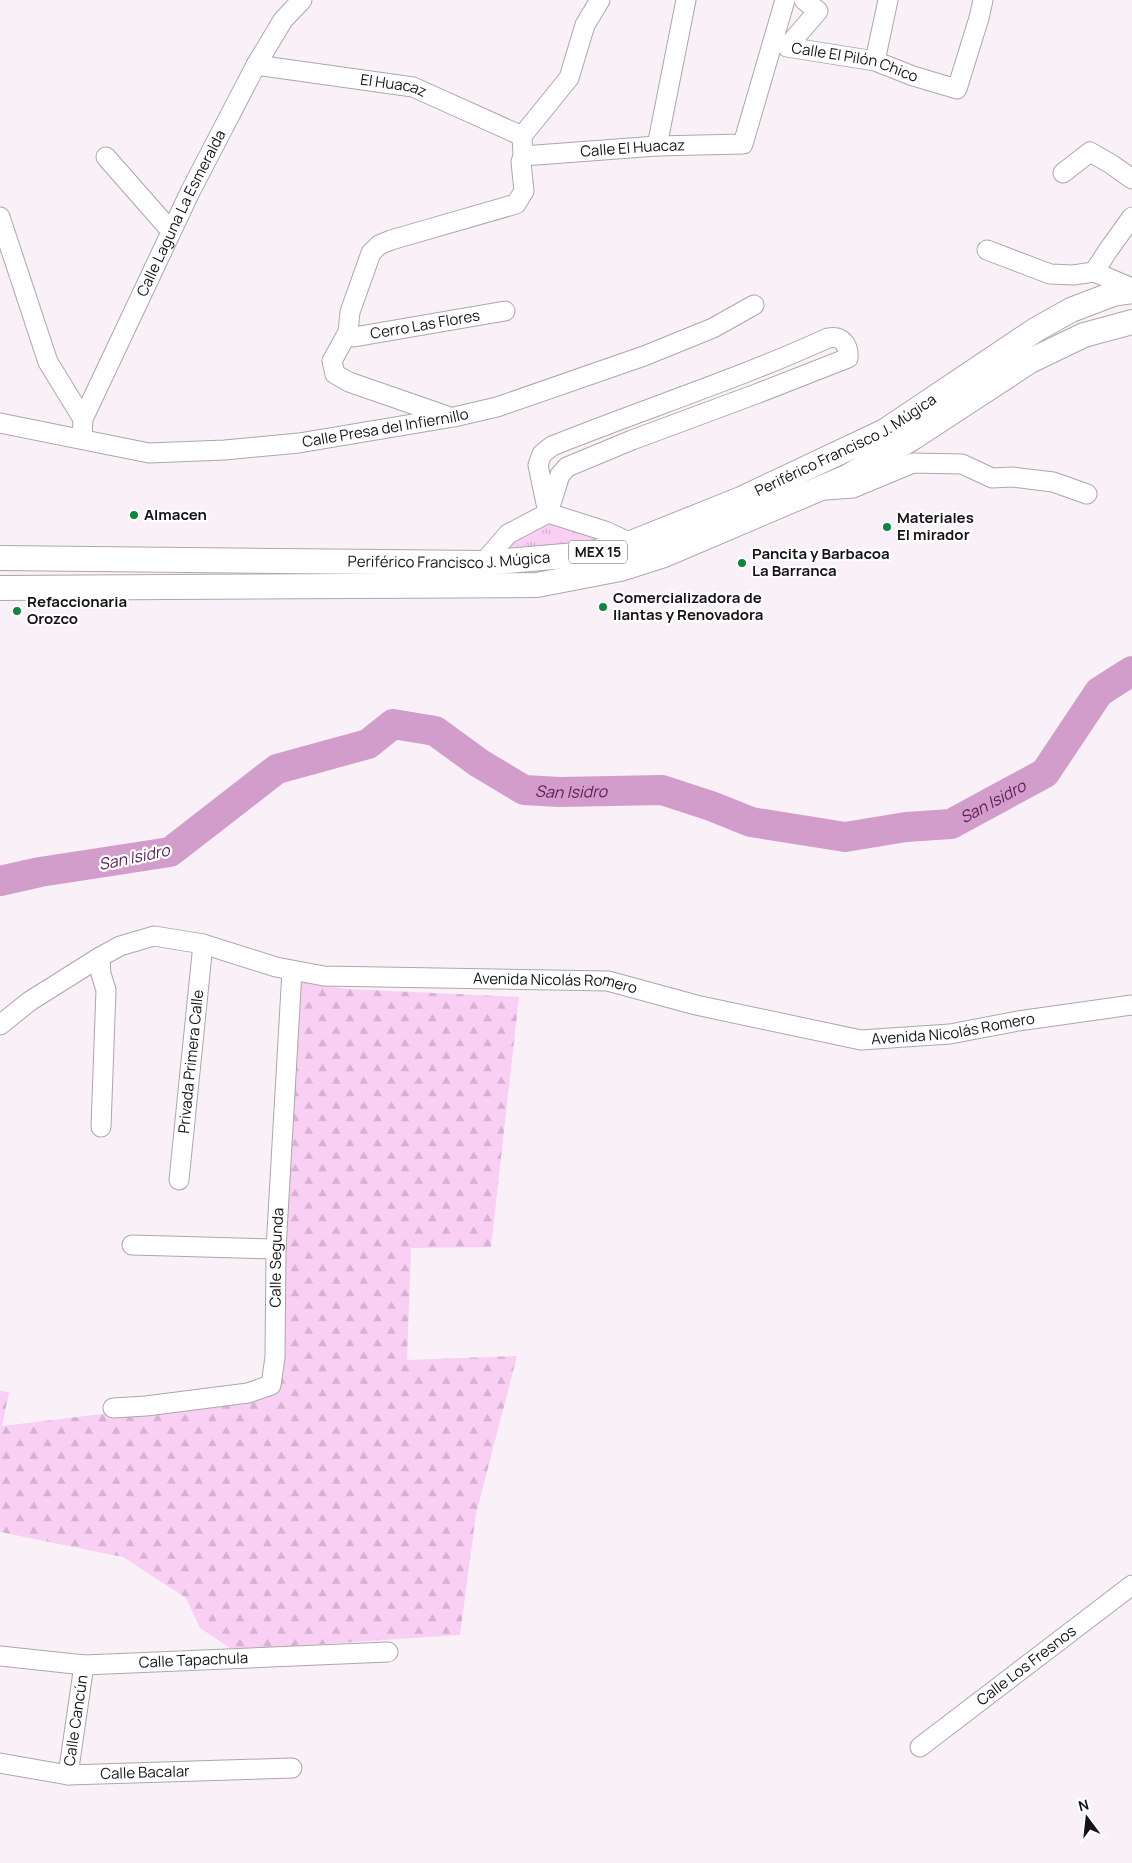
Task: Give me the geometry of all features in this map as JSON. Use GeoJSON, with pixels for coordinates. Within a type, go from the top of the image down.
{"type":"FeatureCollection","features":[{"type":"Feature","properties":{"kind":"main road","name":"Periférico Francisco J. Múgica"},"geometry":{"type":"LineString","coordinates":[[0,558],[482,563],[588,554],[631,543],[741,499],[885,432],[1037,329],[1071,310],[1114,294],[1132,290]]}},
{"type":"Feature","properties":{"kind":"main road","name":"Periférico Francisco J. Múgica"},"geometry":{"type":"LineString","coordinates":[[0,588],[537,585],[620,569],[664,555],[847,477],[914,437],[1030,361],[1084,336],[1132,322]]}},
{"type":"Feature","properties":{"kind":"street","name":"Calle Laguna La Esmeralda"},"geometry":{"type":"LineString","coordinates":[[82,439],[83,419],[190,192],[256,65],[283,20],[302,0]]}},
{"type":"Feature","properties":{"kind":"street"},"geometry":{"type":"LineString","coordinates":[[451,418],[349,382],[335,374],[332,360],[348,332],[350,312],[371,253],[379,244],[516,204],[524,191],[521,162],[523,156],[522,136],[569,78],[585,25],[600,0]]}},
{"type":"Feature","properties":{"kind":"street"},"geometry":{"type":"LineString","coordinates":[[657,146],[686,0]]}},
{"type":"Feature","properties":{"kind":"street","name":"Calle El Huacaz"},"geometry":{"type":"LineString","coordinates":[[523,156],[657,146],[743,144],[785,0]]}},
{"type":"Feature","properties":{"kind":"street","name":"Calle El Pilón Chico"},"geometry":{"type":"LineString","coordinates":[[804,0],[818,12],[787,47],[876,62],[913,76],[957,89],[983,0]]}},
{"type":"Feature","properties":{"kind":"street"},"geometry":{"type":"LineString","coordinates":[[876,62],[888,0]]}},
{"type":"Feature","properties":{"kind":"street","name":"El Huacaz"},"geometry":{"type":"LineString","coordinates":[[256,65],[412,87],[522,136]]}},
{"type":"Feature","properties":{"kind":"street"},"geometry":{"type":"LineString","coordinates":[[1063,173],[1090,152],[1111,164],[1132,180]]}},
{"type":"Feature","properties":{"kind":"street"},"geometry":{"type":"LineString","coordinates":[[106,157],[171,231]]}},
{"type":"Feature","properties":{"kind":"street"},"geometry":{"type":"LineString","coordinates":[[0,217],[48,362],[83,419]]}},
{"type":"Feature","properties":{"kind":"street"},"geometry":{"type":"LineString","coordinates":[[1094,272],[1132,217]]}},
{"type":"Feature","properties":{"kind":"street"},"geometry":{"type":"LineString","coordinates":[[987,250],[1050,274],[1094,272],[1132,290]]}},
{"type":"Feature","properties":{"kind":"street","name":"Calle Presa del Infiernillo"},"geometry":{"type":"LineString","coordinates":[[0,423],[149,453],[224,450],[299,443],[451,418],[497,407],[644,356],[713,328],[754,305]]}},
{"type":"Feature","properties":{"kind":"street","name":"Cerro Las Flores"},"geometry":{"type":"LineString","coordinates":[[348,332],[354,337],[506,311]]}},
{"type":"Feature","properties":{"kind":"street"},"geometry":{"type":"LineString","coordinates":[[482,563],[508,534],[548,513],[560,475],[567,467],[632,440],[848,358],[847,346],[841,339],[834,337],[822,341],[747,373],[622,418],[552,446],[542,454],[538,465],[548,513]]}},
{"type":"Feature","properties":{"kind":"street"},"geometry":{"type":"LineString","coordinates":[[747,373],[756,394]]}},
{"type":"Feature","properties":{"kind":"street"},"geometry":{"type":"LineString","coordinates":[[622,418],[632,440]]}},
{"type":"Feature","properties":{"kind":"street"},"geometry":{"type":"LineString","coordinates":[[814,491],[853,488],[913,463],[962,464],[992,478],[1012,477],[1053,482],[1087,494]]}},
{"type":"Feature","properties":{"kind":"street"},"geometry":{"type":"LineString","coordinates":[[548,513],[605,531],[631,543]]}},
{"type":"Feature","properties":{"kind":"street","name":"Avenida Nicolás Romero"},"geometry":{"type":"LineString","coordinates":[[0,1025],[30,1001],[100,957],[120,946],[154,936],[203,944],[292,971],[324,976],[608,981],[696,1005],[861,1040],[950,1034],[1018,1021],[1132,1005]]}},
{"type":"Feature","properties":{"kind":"street","name":"Privada Primera Calle"},"geometry":{"type":"LineString","coordinates":[[179,1180],[203,944]]}},
{"type":"Feature","properties":{"kind":"street"},"geometry":{"type":"LineString","coordinates":[[100,957],[101,974],[106,990],[101,1127]]}},
{"type":"Feature","properties":{"kind":"street","name":"Calle Segunda"},"geometry":{"type":"LineString","coordinates":[[113,1408],[146,1406],[248,1393],[270,1385],[275,1357],[276,1249],[292,971]]}},
{"type":"Feature","properties":{"kind":"street"},"geometry":{"type":"LineString","coordinates":[[132,1245],[276,1249]]}},
{"type":"Feature","properties":{"kind":"street","name":"Calle Los Fresnos"},"geometry":{"type":"LineString","coordinates":[[920,1747],[1132,1585]]}},
{"type":"Feature","properties":{"kind":"street","name":"Calle Tapachula"},"geometry":{"type":"LineString","coordinates":[[0,1656],[84,1665],[388,1652]]}},
{"type":"Feature","properties":{"kind":"street","name":"Calle Cancún"},"geometry":{"type":"LineString","coordinates":[[68,1775],[84,1665]]}},
{"type":"Feature","properties":{"kind":"street","name":"Calle Bacalar"},"geometry":{"type":"LineString","coordinates":[[0,1763],[68,1775],[292,1768]]}},
{"type":"Feature","properties":{"kind":"green space"},"geometry":{"type":"Polygon","coordinates":[[[547,518],[614,542],[494,555],[547,518]]]}},
{"type":"Feature","properties":{"kind":"green space"},"geometry":{"type":"Polygon","coordinates":[[[297,982],[349,989],[519,997],[491,1247],[411,1248],[407,1360],[517,1356],[476,1514],[460,1635],[233,1650],[200,1628],[186,1598],[123,1557],[0,1532],[0,1391],[9,1392],[2,1426],[110,1413],[280,1383],[297,982]]]}},
{"type":"Feature","properties":{"kind":"waterway","name":"San Isidro"},"geometry":{"type":"LineString","coordinates":[[0,881],[40,872],[170,852],[277,769],[368,744],[393,724],[435,731],[479,763],[524,790],[560,792],[662,790],[711,806],[751,822],[845,837],[906,827],[951,824],[1045,773],[1099,692],[1132,671]]}},
{"type":"Feature","properties":{"kind":"place","name":"Almacen"},"geometry":{"type":"Point","coordinates":[134,515]}},
{"type":"Feature","properties":{"kind":"place","name":"Materiales El mirador"},"geometry":{"type":"Point","coordinates":[887,527]}},
{"type":"Feature","properties":{"kind":"place","name":"Pancita y Barbacoa La Barranca"},"geometry":{"type":"Point","coordinates":[742,563]}},
{"type":"Feature","properties":{"kind":"place","name":"Comercializadora de llantas y Renovadora"},"geometry":{"type":"Point","coordinates":[603,607]}},
{"type":"Feature","properties":{"kind":"place","name":"Refaccionaria Orozco"},"geometry":{"type":"Point","coordinates":[17,611]}}]}
